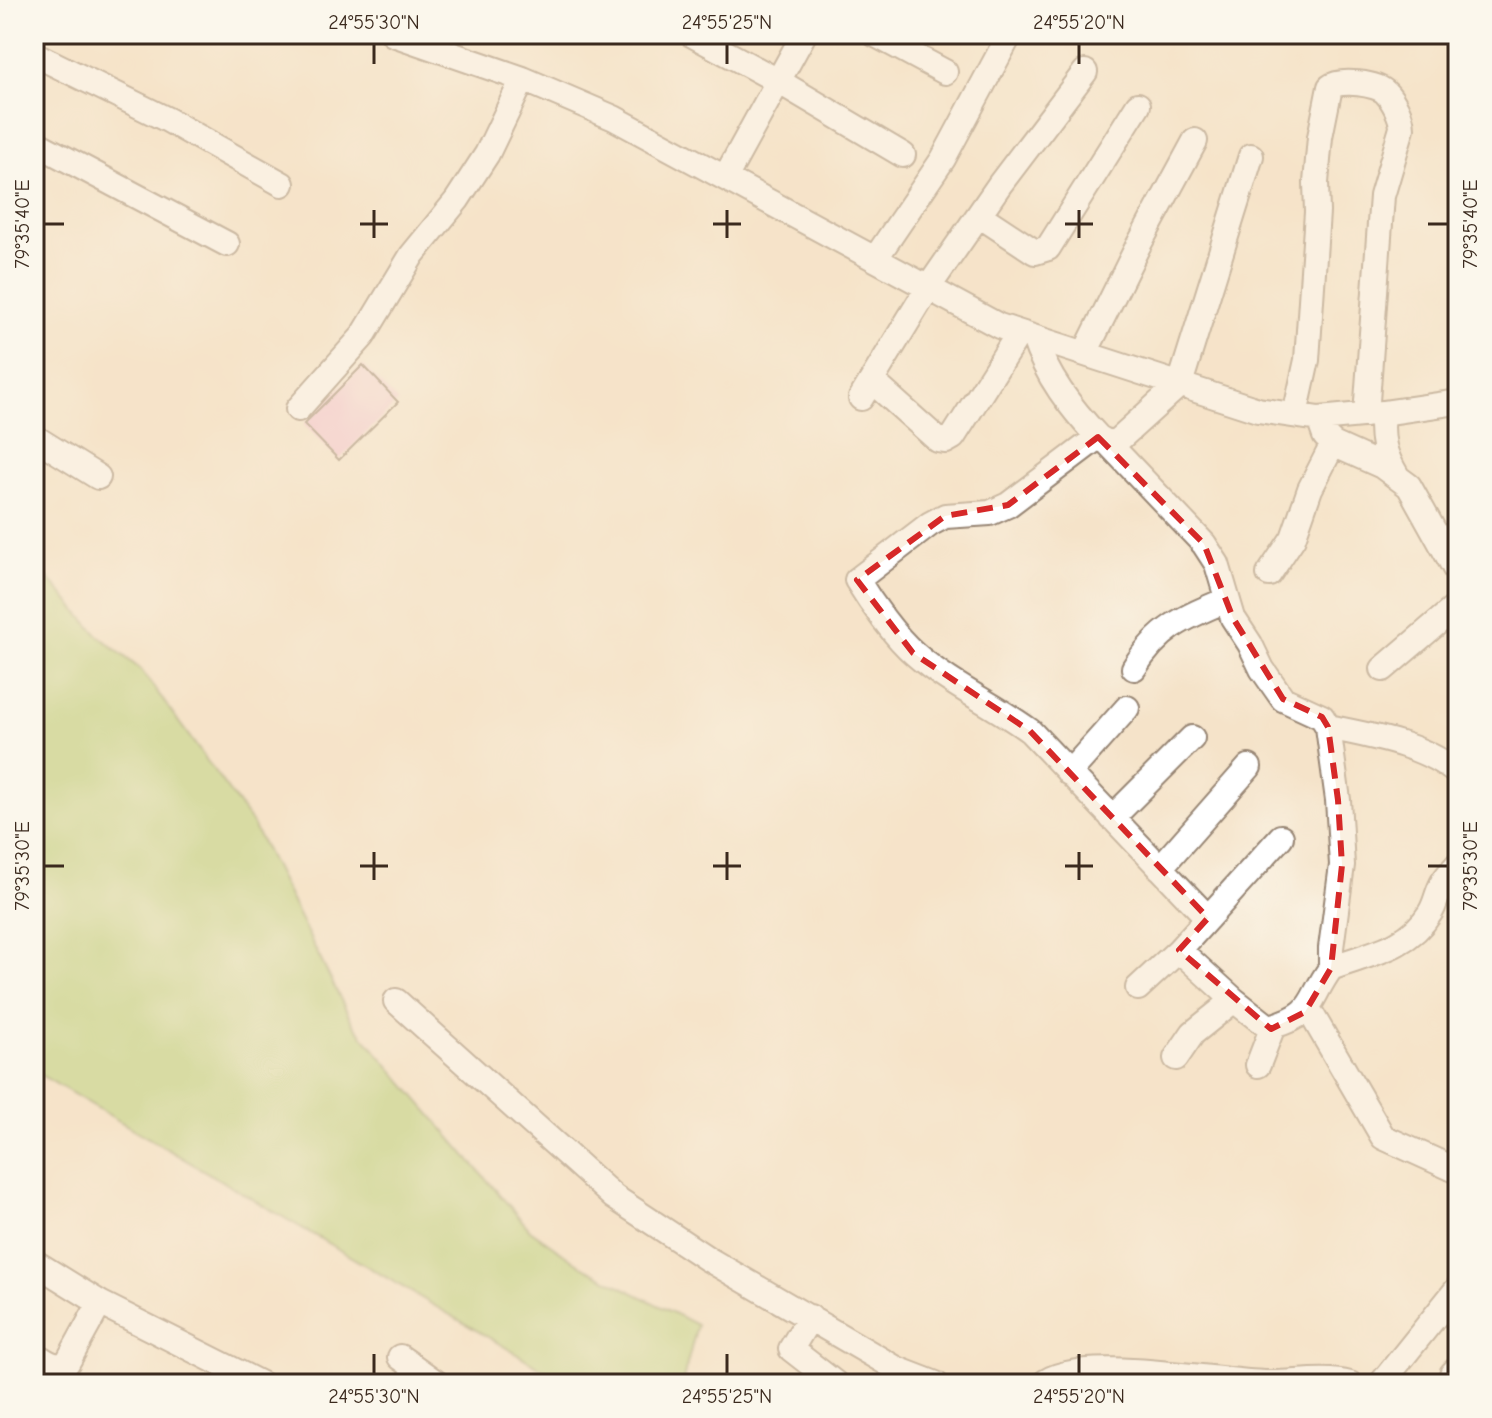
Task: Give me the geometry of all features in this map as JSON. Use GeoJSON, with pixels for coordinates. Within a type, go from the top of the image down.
{"type":"FeatureCollection","features":[{"type":"Feature","properties":{"kind":"street"},"geometry":{"type":"LineString","coordinates":[[43,34],[34,52],[168,120],[282,184]]}},
{"type":"Feature","properties":{"kind":"street"},"geometry":{"type":"LineString","coordinates":[[393,34],[523,79],[614,118],[999,326],[1258,410],[1319,419],[1457,406]]}},
{"type":"Feature","properties":{"kind":"street"},"geometry":{"type":"LineString","coordinates":[[691,34],[903,155]]}},
{"type":"Feature","properties":{"kind":"street"},"geometry":{"type":"LineString","coordinates":[[725,178],[804,34]]}},
{"type":"Feature","properties":{"kind":"street"},"geometry":{"type":"LineString","coordinates":[[874,34],[945,72]]}},
{"type":"Feature","properties":{"kind":"street"},"geometry":{"type":"LineString","coordinates":[[875,259],[943,159],[1010,34]]}},
{"type":"Feature","properties":{"kind":"street"},"geometry":{"type":"LineString","coordinates":[[1027,335],[953,437],[946,441],[938,440],[867,390],[928,288],[1085,72]]}},
{"type":"Feature","properties":{"kind":"street"},"geometry":{"type":"LineString","coordinates":[[298,409],[363,336],[412,255],[457,200],[487,154],[523,79]]}},
{"type":"Feature","properties":{"kind":"street"},"geometry":{"type":"LineString","coordinates":[[1295,415],[1307,360],[1320,137],[1330,87],[1343,81],[1380,88],[1386,92],[1402,121],[1402,128],[1382,196],[1374,414],[1387,460],[1399,478]]}},
{"type":"Feature","properties":{"kind":"street"},"geometry":{"type":"LineString","coordinates":[[979,215],[1035,252],[1048,248],[1138,105]]}},
{"type":"Feature","properties":{"kind":"street"},"geometry":{"type":"LineString","coordinates":[[1085,353],[1195,141]]}},
{"type":"Feature","properties":{"kind":"street"},"geometry":{"type":"LineString","coordinates":[[34,142],[227,244]]}},
{"type":"Feature","properties":{"kind":"street"},"geometry":{"type":"LineString","coordinates":[[1208,918],[1030,731],[997,707],[943,676],[913,653],[857,580],[930,524],[945,516],[990,513],[1008,505],[1103,440],[1117,441],[1180,384],[1251,156]]}},
{"type":"Feature","properties":{"kind":"street"},"geometry":{"type":"LineString","coordinates":[[1027,335],[1061,393],[1204,544],[1217,564],[1226,600],[1262,669],[1283,699],[1322,717],[1328,727],[1338,800],[1342,865],[1331,968],[1308,1008],[1294,1020],[1273,1026],[1258,1065]]}},
{"type":"Feature","properties":{"kind":"street"},"geometry":{"type":"LineString","coordinates":[[1319,419],[1325,436],[1333,444],[1382,466],[1409,486],[1458,574]]}},
{"type":"Feature","properties":{"kind":"street"},"geometry":{"type":"LineString","coordinates":[[34,437],[98,477]]}},
{"type":"Feature","properties":{"kind":"street"},"geometry":{"type":"LineString","coordinates":[[1269,574],[1293,538],[1310,489],[1333,444]]}},
{"type":"Feature","properties":{"kind":"street"},"geometry":{"type":"LineString","coordinates":[[1134,668],[1150,643],[1176,623],[1226,600]]}},
{"type":"Feature","properties":{"kind":"street"},"geometry":{"type":"LineString","coordinates":[[1383,669],[1458,605]]}},
{"type":"Feature","properties":{"kind":"street"},"geometry":{"type":"LineString","coordinates":[[1069,773],[1127,708]]}},
{"type":"Feature","properties":{"kind":"street"},"geometry":{"type":"LineString","coordinates":[[1328,727],[1396,743],[1449,766],[1458,774]]}},
{"type":"Feature","properties":{"kind":"street"},"geometry":{"type":"LineString","coordinates":[[1112,818],[1192,738]]}},
{"type":"Feature","properties":{"kind":"street"},"geometry":{"type":"LineString","coordinates":[[1160,868],[1249,767]]}},
{"type":"Feature","properties":{"kind":"street"},"geometry":{"type":"LineString","coordinates":[[1138,988],[1179,950],[1281,837]]}},
{"type":"Feature","properties":{"kind":"street"},"geometry":{"type":"LineString","coordinates":[[1331,968],[1399,944],[1416,931],[1429,915],[1442,882],[1458,864]]}},
{"type":"Feature","properties":{"kind":"street"},"geometry":{"type":"LineString","coordinates":[[1179,950],[1271,1029]]}},
{"type":"Feature","properties":{"kind":"street"},"geometry":{"type":"LineString","coordinates":[[1176,1058],[1193,1033],[1234,1000]]}},
{"type":"Feature","properties":{"kind":"street"},"geometry":{"type":"LineString","coordinates":[[396,1001],[614,1197],[708,1259],[897,1369],[936,1384]]}},
{"type":"Feature","properties":{"kind":"street"},"geometry":{"type":"LineString","coordinates":[[1308,1008],[1383,1137],[1458,1171]]}},
{"type":"Feature","properties":{"kind":"street"},"geometry":{"type":"LineString","coordinates":[[34,1262],[100,1303],[261,1384]]}},
{"type":"Feature","properties":{"kind":"street"},"geometry":{"type":"LineString","coordinates":[[1381,1384],[1458,1288]]}},
{"type":"Feature","properties":{"kind":"street"},"geometry":{"type":"LineString","coordinates":[[34,1354],[53,1365],[67,1363],[100,1303]]}},
{"type":"Feature","properties":{"kind":"street"},"geometry":{"type":"LineString","coordinates":[[810,1317],[791,1349],[836,1384]]}},
{"type":"Feature","properties":{"kind":"street"},"geometry":{"type":"LineString","coordinates":[[400,1357],[438,1384]]}},
{"type":"Feature","properties":{"kind":"street"},"geometry":{"type":"LineString","coordinates":[[1450,1384],[1452,1374],[1458,1368]]}},
{"type":"Feature","properties":{"kind":"street"},"geometry":{"type":"LineString","coordinates":[[1043,1384],[1066,1371],[1262,1383],[1298,1384],[1331,1379],[1350,1384]]}},
{"type":"Feature","properties":{"kind":"highlighted area"},"geometry":{"type":"Polygon","coordinates":[[[1098,437],[1204,544],[1233,618],[1283,699],[1322,717],[1328,727],[1338,800],[1342,865],[1331,968],[1305,1012],[1271,1029],[1179,950],[1208,918],[1030,731],[913,653],[857,580],[945,516],[1008,505],[1098,437]]]}},
{"type":"Feature","properties":{"kind":"green space"},"geometry":{"type":"Polygon","coordinates":[[[34,562],[98,635],[141,670],[252,823],[353,1024],[530,1230],[583,1267],[697,1325],[682,1384],[568,1384],[34,1071],[34,562]]]}},
{"type":"Feature","properties":{"kind":"building"},"geometry":{"type":"Polygon","coordinates":[[[363,365],[398,402],[339,460],[304,424],[363,365]]]}}]}
